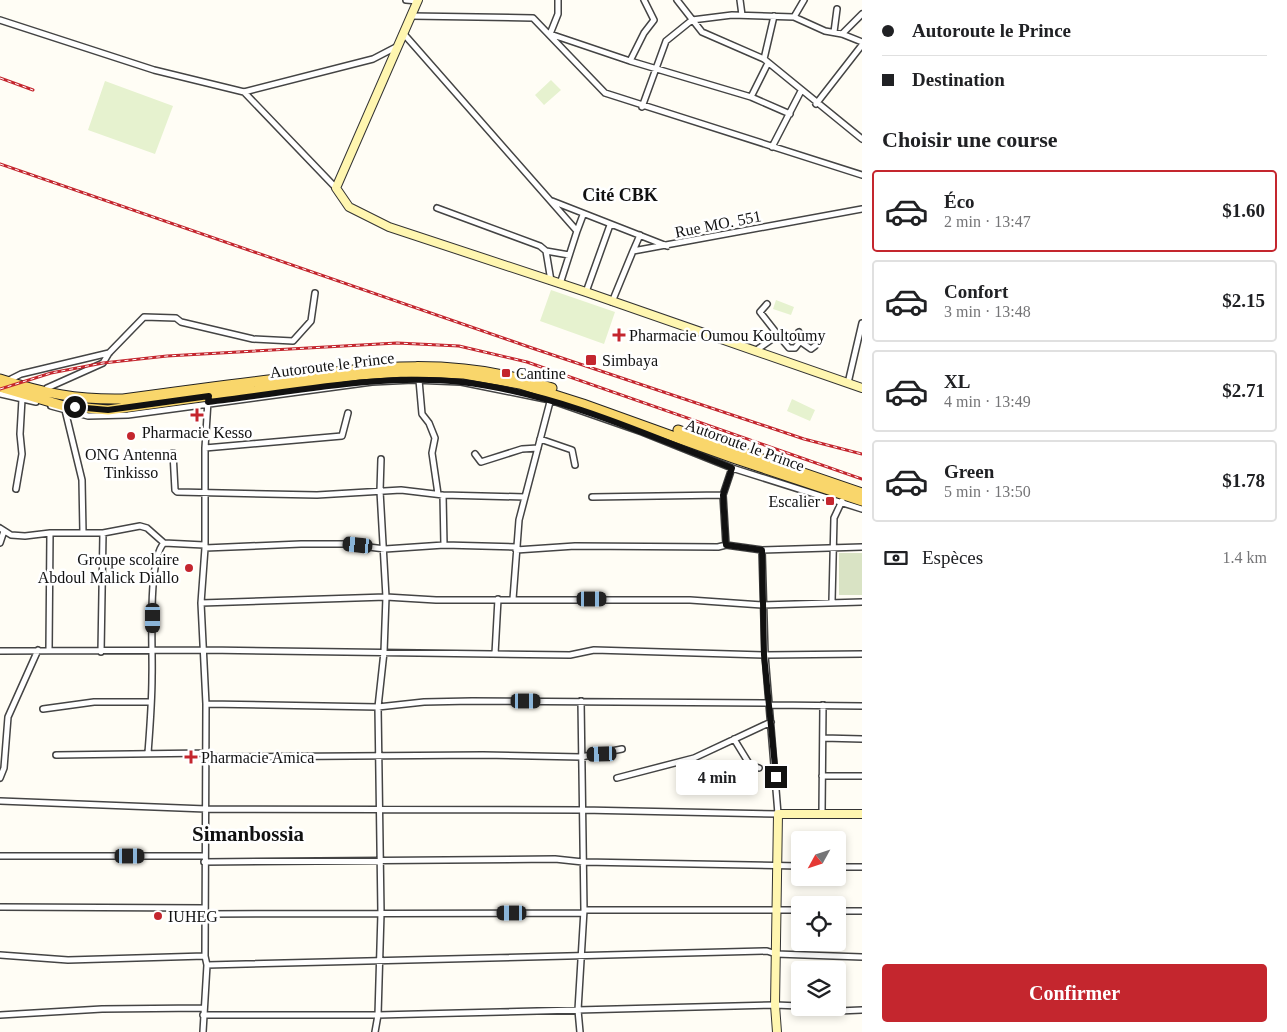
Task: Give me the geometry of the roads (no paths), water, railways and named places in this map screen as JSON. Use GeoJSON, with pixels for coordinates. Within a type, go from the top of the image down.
{"type":"FeatureCollection","features":[{"type":"Feature","properties":{"kind":"main road","name":"Autoroute le Prince"},"geometry":{"type":"LineString","coordinates":[[2,382],[45,393],[90,400],[123,399],[358,368],[404,365],[464,368],[522,378],[862,494]]}},
{"type":"Feature","properties":{"kind":"main road","name":"Autoroute le Prince"},"geometry":{"type":"LineString","coordinates":[[2,382],[15,391],[65,409],[108,410],[209,399],[359,375],[404,372],[464,374],[520,384],[551,397],[736,459],[842,499],[862,501]]}},
{"type":"Feature","properties":{"kind":"street"},"geometry":{"type":"LineString","coordinates":[[336,188],[418,1],[406,0]]}},
{"type":"Feature","properties":{"kind":"street"},"geometry":{"type":"LineString","coordinates":[[550,34],[558,14],[558,0]]}},
{"type":"Feature","properties":{"kind":"street"},"geometry":{"type":"LineString","coordinates":[[630,61],[644,33],[654,20],[644,0]]}},
{"type":"Feature","properties":{"kind":"street"},"geometry":{"type":"LineString","coordinates":[[677,0],[702,32],[766,61],[801,92],[862,140]]}},
{"type":"Feature","properties":{"kind":"street"},"geometry":{"type":"LineString","coordinates":[[740,0],[742,15]]}},
{"type":"Feature","properties":{"kind":"street"},"geometry":{"type":"LineString","coordinates":[[794,17],[804,0]]}},
{"type":"Feature","properties":{"kind":"street"},"geometry":{"type":"LineString","coordinates":[[834,32],[837,9]]}},
{"type":"Feature","properties":{"kind":"street"},"geometry":{"type":"LineString","coordinates":[[842,34],[862,14]]}},
{"type":"Feature","properties":{"kind":"street"},"geometry":{"type":"LineString","coordinates":[[642,107],[666,41],[692,20],[742,15],[794,17],[825,31],[842,34],[862,43],[816,104]]}},
{"type":"Feature","properties":{"kind":"street"},"geometry":{"type":"LineString","coordinates":[[411,16],[533,18],[605,93],[642,107],[862,175]]}},
{"type":"Feature","properties":{"kind":"street"},"geometry":{"type":"LineString","coordinates":[[751,97],[766,61],[774,16]]}},
{"type":"Feature","properties":{"kind":"street"},"geometry":{"type":"LineString","coordinates":[[0,20],[154,70],[244,92],[373,59],[398,46]]}},
{"type":"Feature","properties":{"kind":"street"},"geometry":{"type":"LineString","coordinates":[[403,33],[577,231]]}},
{"type":"Feature","properties":{"kind":"street"},"geometry":{"type":"LineString","coordinates":[[550,34],[558,35],[565,40],[655,69],[751,97],[790,114]]}},
{"type":"Feature","properties":{"kind":"street"},"geometry":{"type":"LineString","coordinates":[[244,92],[336,188],[349,207],[389,227],[586,292],[862,388]]}},
{"type":"Feature","properties":{"kind":"street"},"geometry":{"type":"LineString","coordinates":[[772,147],[801,92]]}},
{"type":"Feature","properties":{"kind":"street"},"geometry":{"type":"LineString","coordinates":[[549,200],[668,246]]}},
{"type":"Feature","properties":{"kind":"street"},"geometry":{"type":"LineString","coordinates":[[437,208],[540,246],[546,250],[569,255]]}},
{"type":"Feature","properties":{"kind":"street","name":"Rue MO. 551"},"geometry":{"type":"LineString","coordinates":[[633,251],[862,209]]}},
{"type":"Feature","properties":{"kind":"street"},"geometry":{"type":"LineString","coordinates":[[560,284],[583,214]]}},
{"type":"Feature","properties":{"kind":"street"},"geometry":{"type":"LineString","coordinates":[[586,292],[610,224]]}},
{"type":"Feature","properties":{"kind":"street"},"geometry":{"type":"LineString","coordinates":[[612,302],[640,235]]}},
{"type":"Feature","properties":{"kind":"street"},"geometry":{"type":"LineString","coordinates":[[546,250],[552,281]]}},
{"type":"Feature","properties":{"kind":"street"},"geometry":{"type":"LineString","coordinates":[[45,393],[47,388],[103,364],[109,353],[144,317],[176,318],[181,322],[254,339],[293,341],[311,321],[315,292]]}},
{"type":"Feature","properties":{"kind":"street"},"geometry":{"type":"LineString","coordinates":[[767,304],[760,312],[778,335],[792,349],[801,342]]}},
{"type":"Feature","properties":{"kind":"street"},"geometry":{"type":"LineString","coordinates":[[848,383],[862,323]]}},
{"type":"Feature","properties":{"kind":"street"},"geometry":{"type":"LineString","coordinates":[[799,332],[801,342],[811,349],[815,346]]}},
{"type":"Feature","properties":{"kind":"street"},"geometry":{"type":"LineString","coordinates":[[754,351],[778,335]]}},
{"type":"Feature","properties":{"kind":"street"},"geometry":{"type":"LineString","coordinates":[[2,382],[18,378],[22,374],[109,353]]}},
{"type":"Feature","properties":{"kind":"street"},"geometry":{"type":"LineString","coordinates":[[419,380],[422,414],[429,423],[435,438],[432,453],[440,494],[444,545]]}},
{"type":"Feature","properties":{"kind":"street"},"geometry":{"type":"LineString","coordinates":[[203,1032],[207,965],[205,956],[204,859],[207,755],[205,650],[201,603],[205,546],[205,448],[209,399],[372,382],[419,380],[461,382],[551,397],[519,520],[513,599]]}},
{"type":"Feature","properties":{"kind":"street"},"geometry":{"type":"LineString","coordinates":[[0,393],[15,391]]}},
{"type":"Feature","properties":{"kind":"street"},"geometry":{"type":"LineString","coordinates":[[0,393],[65,409],[82,480],[83,533]]}},
{"type":"Feature","properties":{"kind":"street"},"geometry":{"type":"LineString","coordinates":[[16,489],[22,454],[20,434],[22,399]]}},
{"type":"Feature","properties":{"kind":"street"},"geometry":{"type":"LineString","coordinates":[[205,448],[342,436],[348,413]]}},
{"type":"Feature","properties":{"kind":"street"},"geometry":{"type":"LineString","coordinates":[[644,429],[732,468],[842,499],[862,509]]}},
{"type":"Feature","properties":{"kind":"street"},"geometry":{"type":"LineString","coordinates":[[540,439],[572,450],[575,465]]}},
{"type":"Feature","properties":{"kind":"street"},"geometry":{"type":"LineString","coordinates":[[474,454],[481,462],[522,449],[538,448]]}},
{"type":"Feature","properties":{"kind":"street"},"geometry":{"type":"LineString","coordinates":[[173,453],[175,490],[177,492],[317,495],[401,490],[440,494],[525,497]]}},
{"type":"Feature","properties":{"kind":"street"},"geometry":{"type":"LineString","coordinates":[[375,1032],[378,1015],[381,914],[378,707],[384,652],[386,597],[385,548],[380,491],[381,459]]}},
{"type":"Feature","properties":{"kind":"street"},"geometry":{"type":"LineString","coordinates":[[726,545],[723,495],[732,468]]}},
{"type":"Feature","properties":{"kind":"street"},"geometry":{"type":"LineString","coordinates":[[592,496],[723,495]]}},
{"type":"Feature","properties":{"kind":"street"},"geometry":{"type":"LineString","coordinates":[[832,601],[834,518],[842,499]]}},
{"type":"Feature","properties":{"kind":"street"},"geometry":{"type":"LineString","coordinates":[[0,543],[2,530],[25,536],[50,533],[103,533],[140,526],[147,528],[164,544],[205,546],[344,544],[385,548],[444,545],[516,549],[575,546],[718,547],[726,545],[762,550],[834,546],[862,547]]}},
{"type":"Feature","properties":{"kind":"street"},"geometry":{"type":"LineString","coordinates":[[49,650],[50,533]]}},
{"type":"Feature","properties":{"kind":"street"},"geometry":{"type":"LineString","coordinates":[[101,652],[103,533]]}},
{"type":"Feature","properties":{"kind":"street"},"geometry":{"type":"LineString","coordinates":[[148,753],[152,702],[153,586],[159,548],[164,544]]}},
{"type":"Feature","properties":{"kind":"street"},"geometry":{"type":"LineString","coordinates":[[762,550],[764,655],[770,704],[778,814],[775,1005],[777,1032]]}},
{"type":"Feature","properties":{"kind":"street"},"geometry":{"type":"LineString","coordinates":[[201,603],[386,597],[690,600],[762,605],[832,601],[862,602]]}},
{"type":"Feature","properties":{"kind":"street"},"geometry":{"type":"LineString","coordinates":[[495,654],[498,599]]}},
{"type":"Feature","properties":{"kind":"street"},"geometry":{"type":"LineString","coordinates":[[0,778],[4,768],[8,717],[38,650]]}},
{"type":"Feature","properties":{"kind":"street"},"geometry":{"type":"LineString","coordinates":[[0,651],[205,650],[570,654],[594,650],[764,655],[862,654]]}},
{"type":"Feature","properties":{"kind":"street"},"geometry":{"type":"LineString","coordinates":[[206,704],[378,707],[424,702],[581,701],[862,706]]}},
{"type":"Feature","properties":{"kind":"street"},"geometry":{"type":"LineString","coordinates":[[580,1032],[578,1010],[584,911],[581,701]]}},
{"type":"Feature","properties":{"kind":"street"},"geometry":{"type":"LineString","coordinates":[[44,710],[94,702],[152,702]]}},
{"type":"Feature","properties":{"kind":"street"},"geometry":{"type":"LineString","coordinates":[[822,813],[823,705]]}},
{"type":"Feature","properties":{"kind":"street"},"geometry":{"type":"LineString","coordinates":[[616,778],[694,758],[771,722]]}},
{"type":"Feature","properties":{"kind":"street"},"geometry":{"type":"LineString","coordinates":[[823,738],[862,738]]}},
{"type":"Feature","properties":{"kind":"street"},"geometry":{"type":"LineString","coordinates":[[734,739],[750,765],[759,768]]}},
{"type":"Feature","properties":{"kind":"street"},"geometry":{"type":"LineString","coordinates":[[56,755],[148,753],[379,758],[483,755],[581,757],[622,749]]}},
{"type":"Feature","properties":{"kind":"street"},"geometry":{"type":"LineString","coordinates":[[822,776],[862,776]]}},
{"type":"Feature","properties":{"kind":"street"},"geometry":{"type":"LineString","coordinates":[[0,801],[206,809],[582,810],[862,814]]}},
{"type":"Feature","properties":{"kind":"street"},"geometry":{"type":"LineString","coordinates":[[0,856],[380,861],[555,859],[583,862],[791,866]]}},
{"type":"Feature","properties":{"kind":"street"},"geometry":{"type":"LineString","coordinates":[[846,866],[862,867]]}},
{"type":"Feature","properties":{"kind":"street"},"geometry":{"type":"LineString","coordinates":[[0,907],[381,914],[791,910]]}},
{"type":"Feature","properties":{"kind":"street"},"geometry":{"type":"LineString","coordinates":[[846,911],[862,911]]}},
{"type":"Feature","properties":{"kind":"street"},"geometry":{"type":"LineString","coordinates":[[207,965],[767,951],[776,954],[862,957]]}},
{"type":"Feature","properties":{"kind":"street"},"geometry":{"type":"LineString","coordinates":[[0,955],[68,960],[205,956]]}},
{"type":"Feature","properties":{"kind":"street"},"geometry":{"type":"LineString","coordinates":[[203,1015],[378,1015],[791,1006]]}},
{"type":"Feature","properties":{"kind":"street"},"geometry":{"type":"LineString","coordinates":[[0,1015],[102,1009],[204,1008]]}},
{"type":"Feature","properties":{"kind":"street"},"geometry":{"type":"LineString","coordinates":[[846,1011],[862,1010]]}},
{"type":"Feature","properties":{"kind":"railway"},"geometry":{"type":"LineString","coordinates":[[0,78],[33,90]]}},
{"type":"Feature","properties":{"kind":"railway"},"geometry":{"type":"LineString","coordinates":[[0,164],[532,348],[804,439],[862,454]]}},
{"type":"Feature","properties":{"kind":"railway"},"geometry":{"type":"LineString","coordinates":[[0,389],[51,373],[103,363],[167,356],[397,343],[459,346],[527,362],[862,479]]}},
{"type":"Feature","properties":{"kind":"place","name":"Pharmacie Oumou Koultoumy"},"geometry":{"type":"Point","coordinates":[619,335]}},
{"type":"Feature","properties":{"kind":"place","name":"Simbaya"},"geometry":{"type":"Point","coordinates":[591,360]}},
{"type":"Feature","properties":{"kind":"place","name":"Cantine"},"geometry":{"type":"Point","coordinates":[506,373]}},
{"type":"Feature","properties":{"kind":"place","name":"Pharmacie Kesso"},"geometry":{"type":"Point","coordinates":[197,415]}},
{"type":"Feature","properties":{"kind":"place","name":"ONG Antenna Tinkisso"},"geometry":{"type":"Point","coordinates":[131,436]}},
{"type":"Feature","properties":{"kind":"place","name":"Escalier"},"geometry":{"type":"Point","coordinates":[830,501]}},
{"type":"Feature","properties":{"kind":"place","name":"Groupe scolaire Abdoul Malick Diallo"},"geometry":{"type":"Point","coordinates":[189,568]}},
{"type":"Feature","properties":{"kind":"place","name":"Pharmacie Amica"},"geometry":{"type":"Point","coordinates":[191,757]}},
{"type":"Feature","properties":{"kind":"place","name":"IUHEG"},"geometry":{"type":"Point","coordinates":[158,916]}},
{"type":"Feature","properties":{"kind":"district","name":"Cité CBK"},"geometry":{"type":"Point","coordinates":[620,195]}},
{"type":"Feature","properties":{"kind":"district","name":"Simanbossia"},"geometry":{"type":"Point","coordinates":[248,834]}}]}
